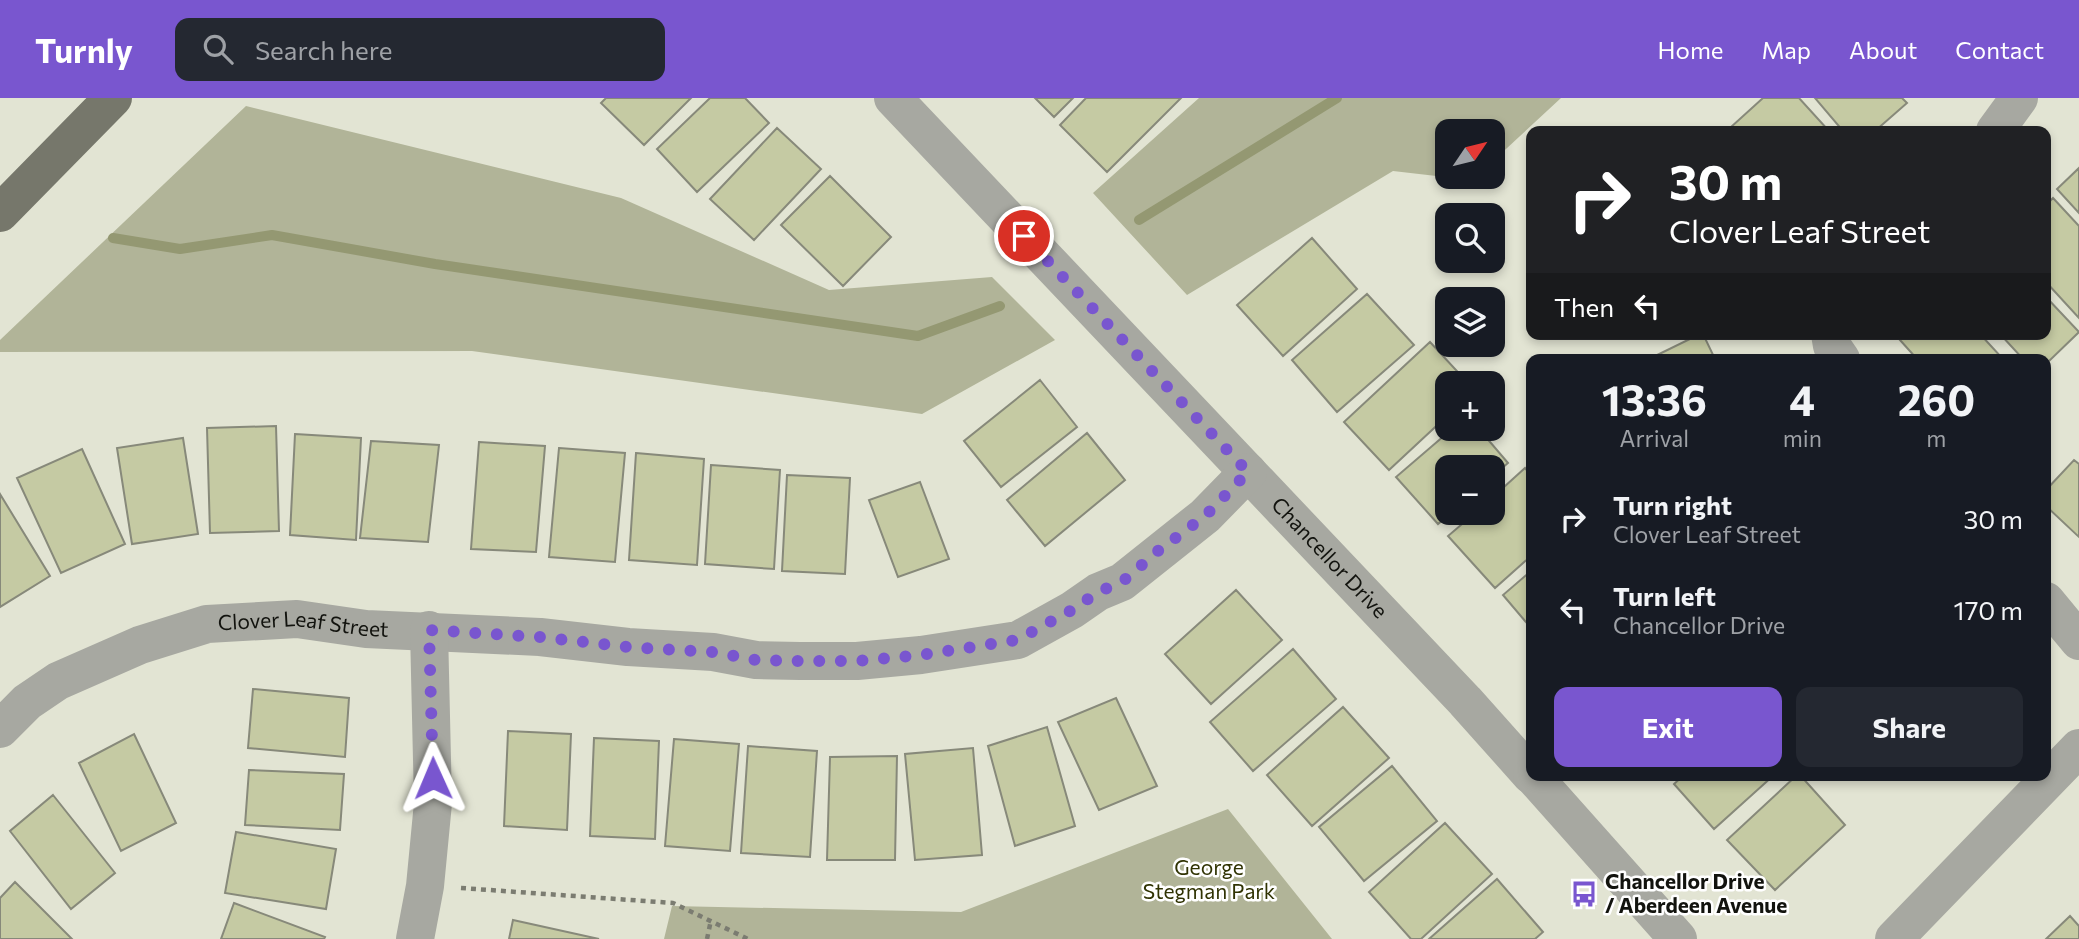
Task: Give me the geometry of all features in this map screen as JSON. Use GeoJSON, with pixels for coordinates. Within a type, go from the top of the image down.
{"type":"FeatureCollection","features":[{"type":"Feature","properties":{"kind":"main road"},"geometry":{"type":"LineString","coordinates":[[0,213],[113,98]]}},
{"type":"Feature","properties":{"kind":"street","name":"Chancellor Drive"},"geometry":{"type":"LineString","coordinates":[[893,98],[1465,701],[1526,769]]}},
{"type":"Feature","properties":{"kind":"street"},"geometry":{"type":"LineString","coordinates":[[1999,126],[2019,98]]}},
{"type":"Feature","properties":{"kind":"street","name":"Clover Leaf Street"},"geometry":{"type":"LineString","coordinates":[[0,729],[27,702],[58,681],[139,645],[207,624],[297,620],[366,629],[540,637],[628,647],[713,652],[756,660],[800,661],[857,661],[921,655],[1017,640],[1072,610],[1098,592],[1122,582],[1205,516],[1248,472]]}},
{"type":"Feature","properties":{"kind":"street"},"geometry":{"type":"LineString","coordinates":[[2051,607],[2079,641]]}},
{"type":"Feature","properties":{"kind":"street"},"geometry":{"type":"LineString","coordinates":[[415,939],[425,886],[433,803],[429,630]]}},
{"type":"Feature","properties":{"kind":"street"},"geometry":{"type":"LineString","coordinates":[[2051,777],[2079,748]]}},
{"type":"Feature","properties":{"kind":"street","name":"Chancellor Drive"},"geometry":{"type":"LineString","coordinates":[[1536,781],[1678,939]]}},
{"type":"Feature","properties":{"kind":"street"},"geometry":{"type":"LineString","coordinates":[[1894,939],[2047,781]]}},
{"type":"Feature","properties":{"kind":"path"},"geometry":{"type":"LineString","coordinates":[[425,886],[673,903],[748,939]]}},
{"type":"Feature","properties":{"kind":"path"},"geometry":{"type":"LineString","coordinates":[[707,939],[711,920]]}},
{"type":"Feature","properties":{"kind":"green space"},"geometry":{"type":"Polygon","coordinates":[[[1199,98],[1561,98],[1531,126],[1526,126],[1526,130],[1505,150],[1505,119],[1435,119],[1435,176],[1393,171],[1187,295],[1093,193],[1199,98]]]}},
{"type":"Feature","properties":{"kind":"green space"},"geometry":{"type":"Polygon","coordinates":[[[246,106],[621,198],[829,290],[992,277],[1055,340],[922,414],[472,351],[0,352],[0,340],[246,106]]]}},
{"type":"Feature","properties":{"kind":"green space","name":"George Stegman Park"},"geometry":{"type":"Polygon","coordinates":[[[1228,809],[1332,939],[664,939],[672,906],[961,912],[1228,809]]]}},
{"type":"Feature","properties":{"kind":"building"},"geometry":{"type":"Polygon","coordinates":[[[606,98],[691,98],[644,145],[601,103],[606,98]]]}},
{"type":"Feature","properties":{"kind":"building"},"geometry":{"type":"Polygon","coordinates":[[[710,98],[745,98],[769,123],[697,192],[657,149],[710,98]]]}},
{"type":"Feature","properties":{"kind":"building"},"geometry":{"type":"Polygon","coordinates":[[[1035,98],[1073,98],[1054,117],[1035,98]]]}},
{"type":"Feature","properties":{"kind":"building"},"geometry":{"type":"Polygon","coordinates":[[[1086,98],[1181,98],[1107,172],[1060,125],[1086,98]]]}},
{"type":"Feature","properties":{"kind":"building"},"geometry":{"type":"Polygon","coordinates":[[[1763,98],[1799,98],[1824,126],[1732,126],[1763,98]]]}},
{"type":"Feature","properties":{"kind":"building"},"geometry":{"type":"Polygon","coordinates":[[[1815,98],[1902,98],[1907,103],[1881,126],[1839,126],[1815,98]]]}},
{"type":"Feature","properties":{"kind":"building"},"geometry":{"type":"Polygon","coordinates":[[[777,128],[821,169],[754,240],[710,199],[777,128]]]}},
{"type":"Feature","properties":{"kind":"building"},"geometry":{"type":"Polygon","coordinates":[[[2079,168],[2079,213],[2057,189],[2079,168]]]}},
{"type":"Feature","properties":{"kind":"building"},"geometry":{"type":"Polygon","coordinates":[[[830,176],[891,237],[843,286],[781,225],[830,176]]]}},
{"type":"Feature","properties":{"kind":"building"},"geometry":{"type":"Polygon","coordinates":[[[2053,198],[2079,226],[2079,318],[2051,287],[2053,198]]]}},
{"type":"Feature","properties":{"kind":"building"},"geometry":{"type":"Polygon","coordinates":[[[1312,238],[1357,289],[1283,356],[1237,305],[1312,238]]]}},
{"type":"Feature","properties":{"kind":"building"},"geometry":{"type":"Polygon","coordinates":[[[1367,294],[1414,345],[1337,412],[1292,360],[1367,294]]]}},
{"type":"Feature","properties":{"kind":"building"},"geometry":{"type":"Polygon","coordinates":[[[2051,302],[2079,332],[2051,359],[2051,354],[2018,354],[2006,340],[2051,340],[2051,302]]]}},
{"type":"Feature","properties":{"kind":"building"},"geometry":{"type":"Polygon","coordinates":[[[1688,340],[1706,340],[1713,354],[1659,354],[1688,340]]]}},
{"type":"Feature","properties":{"kind":"building"},"geometry":{"type":"Polygon","coordinates":[[[1900,340],[1986,340],[1998,354],[1913,354],[1900,340]]]}},
{"type":"Feature","properties":{"kind":"building"},"geometry":{"type":"Polygon","coordinates":[[[1430,342],[1435,347],[1435,357],[1444,357],[1457,371],[1435,371],[1435,427],[1389,470],[1344,422],[1430,342]]]}},
{"type":"Feature","properties":{"kind":"building"},"geometry":{"type":"Polygon","coordinates":[[[1040,380],[1077,427],[1001,487],[964,441],[1040,380]]]}},
{"type":"Feature","properties":{"kind":"building"},"geometry":{"type":"Polygon","coordinates":[[[276,426],[279,531],[210,533],[207,428],[276,426]]]}},
{"type":"Feature","properties":{"kind":"building"},"geometry":{"type":"Polygon","coordinates":[[[1087,433],[1125,480],[1045,546],[1007,500],[1087,433]]]}},
{"type":"Feature","properties":{"kind":"building"},"geometry":{"type":"Polygon","coordinates":[[[295,434],[361,438],[356,540],[290,535],[295,434]]]}},
{"type":"Feature","properties":{"kind":"building"},"geometry":{"type":"Polygon","coordinates":[[[183,438],[198,534],[132,544],[117,448],[183,438]]]}},
{"type":"Feature","properties":{"kind":"building"},"geometry":{"type":"Polygon","coordinates":[[[371,441],[439,445],[428,542],[360,538],[371,441]]]}},
{"type":"Feature","properties":{"kind":"building"},"geometry":{"type":"Polygon","coordinates":[[[1438,441],[1489,441],[1501,455],[1435,455],[1435,521],[1396,477],[1438,441]]]}},
{"type":"Feature","properties":{"kind":"building"},"geometry":{"type":"Polygon","coordinates":[[[479,442],[545,446],[536,552],[471,549],[479,442]]]}},
{"type":"Feature","properties":{"kind":"building"},"geometry":{"type":"Polygon","coordinates":[[[559,448],[625,453],[615,562],[549,557],[559,448]]]}},
{"type":"Feature","properties":{"kind":"building"},"geometry":{"type":"Polygon","coordinates":[[[82,449],[125,544],[61,573],[17,478],[82,449]]]}},
{"type":"Feature","properties":{"kind":"building"},"geometry":{"type":"Polygon","coordinates":[[[636,453],[704,459],[697,565],[629,560],[636,453]]]}},
{"type":"Feature","properties":{"kind":"building"},"geometry":{"type":"Polygon","coordinates":[[[2074,460],[2079,464],[2079,537],[2051,511],[2051,485],[2074,460]]]}},
{"type":"Feature","properties":{"kind":"building"},"geometry":{"type":"Polygon","coordinates":[[[711,465],[780,470],[774,569],[705,564],[711,465]]]}},
{"type":"Feature","properties":{"kind":"building"},"geometry":{"type":"Polygon","coordinates":[[[1525,468],[1526,560],[1495,588],[1448,536],[1461,525],[1505,525],[1505,486],[1525,468]]]}},
{"type":"Feature","properties":{"kind":"building"},"geometry":{"type":"Polygon","coordinates":[[[787,475],[850,478],[845,574],[782,571],[787,475]]]}},
{"type":"Feature","properties":{"kind":"building"},"geometry":{"type":"Polygon","coordinates":[[[920,482],[949,559],[898,577],[869,500],[920,482]]]}},
{"type":"Feature","properties":{"kind":"building"},"geometry":{"type":"Polygon","coordinates":[[[0,494],[50,576],[0,607],[0,494]]]}},
{"type":"Feature","properties":{"kind":"building"},"geometry":{"type":"Polygon","coordinates":[[[1526,575],[1526,622],[1503,595],[1526,575]]]}},
{"type":"Feature","properties":{"kind":"building"},"geometry":{"type":"Polygon","coordinates":[[[1236,590],[1282,640],[1211,704],[1165,654],[1236,590]]]}},
{"type":"Feature","properties":{"kind":"building"},"geometry":{"type":"Polygon","coordinates":[[[1293,649],[1336,699],[1253,771],[1210,722],[1293,649]]]}},
{"type":"Feature","properties":{"kind":"building"},"geometry":{"type":"Polygon","coordinates":[[[253,689],[349,698],[345,757],[248,748],[253,689]]]}},
{"type":"Feature","properties":{"kind":"building"},"geometry":{"type":"Polygon","coordinates":[[[1116,698],[1157,786],[1099,810],[1058,722],[1116,698]]]}},
{"type":"Feature","properties":{"kind":"building"},"geometry":{"type":"Polygon","coordinates":[[[1343,707],[1389,758],[1312,826],[1267,775],[1343,707]]]}},
{"type":"Feature","properties":{"kind":"building"},"geometry":{"type":"Polygon","coordinates":[[[1047,727],[1075,826],[1015,846],[988,746],[1047,727]]]}},
{"type":"Feature","properties":{"kind":"building"},"geometry":{"type":"Polygon","coordinates":[[[508,731],[571,734],[567,830],[504,826],[508,731]]]}},
{"type":"Feature","properties":{"kind":"building"},"geometry":{"type":"Polygon","coordinates":[[[134,734],[176,823],[121,851],[79,763],[134,734]]]}},
{"type":"Feature","properties":{"kind":"building"},"geometry":{"type":"Polygon","coordinates":[[[594,738],[659,741],[655,839],[590,836],[594,738]]]}},
{"type":"Feature","properties":{"kind":"building"},"geometry":{"type":"Polygon","coordinates":[[[674,739],[739,744],[730,851],[665,846],[674,739]]]}},
{"type":"Feature","properties":{"kind":"building"},"geometry":{"type":"Polygon","coordinates":[[[748,746],[817,751],[810,857],[741,853],[748,746]]]}},
{"type":"Feature","properties":{"kind":"building"},"geometry":{"type":"Polygon","coordinates":[[[973,748],[982,855],[915,860],[905,754],[973,748]]]}},
{"type":"Feature","properties":{"kind":"building"},"geometry":{"type":"Polygon","coordinates":[[[897,756],[895,860],[827,860],[830,757],[897,756]]]}},
{"type":"Feature","properties":{"kind":"building"},"geometry":{"type":"Polygon","coordinates":[[[1392,766],[1437,821],[1364,881],[1319,827],[1392,766]]]}},
{"type":"Feature","properties":{"kind":"building"},"geometry":{"type":"Polygon","coordinates":[[[249,770],[344,774],[340,830],[245,825],[249,770]]]}},
{"type":"Feature","properties":{"kind":"building"},"geometry":{"type":"Polygon","coordinates":[[[1677,781],[1767,781],[1714,829],[1674,784],[1677,781]]]}},
{"type":"Feature","properties":{"kind":"building"},"geometry":{"type":"Polygon","coordinates":[[[1791,781],[1805,781],[1845,825],[1775,890],[1727,840],[1791,781]]]}},
{"type":"Feature","properties":{"kind":"building"},"geometry":{"type":"Polygon","coordinates":[[[53,795],[115,873],[71,909],[10,831],[53,795]]]}},
{"type":"Feature","properties":{"kind":"building"},"geometry":{"type":"Polygon","coordinates":[[[1445,823],[1492,874],[1421,939],[1411,939],[1369,892],[1445,823]]]}},
{"type":"Feature","properties":{"kind":"building"},"geometry":{"type":"Polygon","coordinates":[[[236,832],[336,849],[326,909],[225,893],[236,832]]]}},
{"type":"Feature","properties":{"kind":"building"},"geometry":{"type":"Polygon","coordinates":[[[1497,879],[1543,932],[1535,939],[1429,939],[1497,879]]]}},
{"type":"Feature","properties":{"kind":"building"},"geometry":{"type":"Polygon","coordinates":[[[15,882],[72,939],[0,939],[0,898],[15,882]]]}},
{"type":"Feature","properties":{"kind":"building"},"geometry":{"type":"Polygon","coordinates":[[[234,903],[325,937],[221,939],[234,903]]]}},
{"type":"Feature","properties":{"kind":"building"},"geometry":{"type":"Polygon","coordinates":[[[2070,916],[2079,926],[2079,939],[2046,939],[2070,916]]]}},
{"type":"Feature","properties":{"kind":"building"},"geometry":{"type":"Polygon","coordinates":[[[513,920],[599,939],[509,939],[513,920]]]}},
{"type":"Feature","properties":{"kind":"waterway"},"geometry":{"type":"LineString","coordinates":[[1139,220],[1337,98]]}},
{"type":"Feature","properties":{"kind":"waterway"},"geometry":{"type":"LineString","coordinates":[[113,238],[180,249],[272,235],[435,264],[918,336],[1000,306]]}},
{"type":"Feature","properties":{"kind":"place","name":"Chancellor Drive / Aberdeen Avenue"},"geometry":{"type":"Point","coordinates":[1584,894]}},
{"type":"Feature","properties":{"kind":"route"},"geometry":{"type":"LineString","coordinates":[[433,778],[429,630],[713,652],[756,660],[857,661],[967,649],[1017,640],[1072,610],[1098,592],[1122,582],[1205,516],[1248,472],[1024,236]]}}]}
